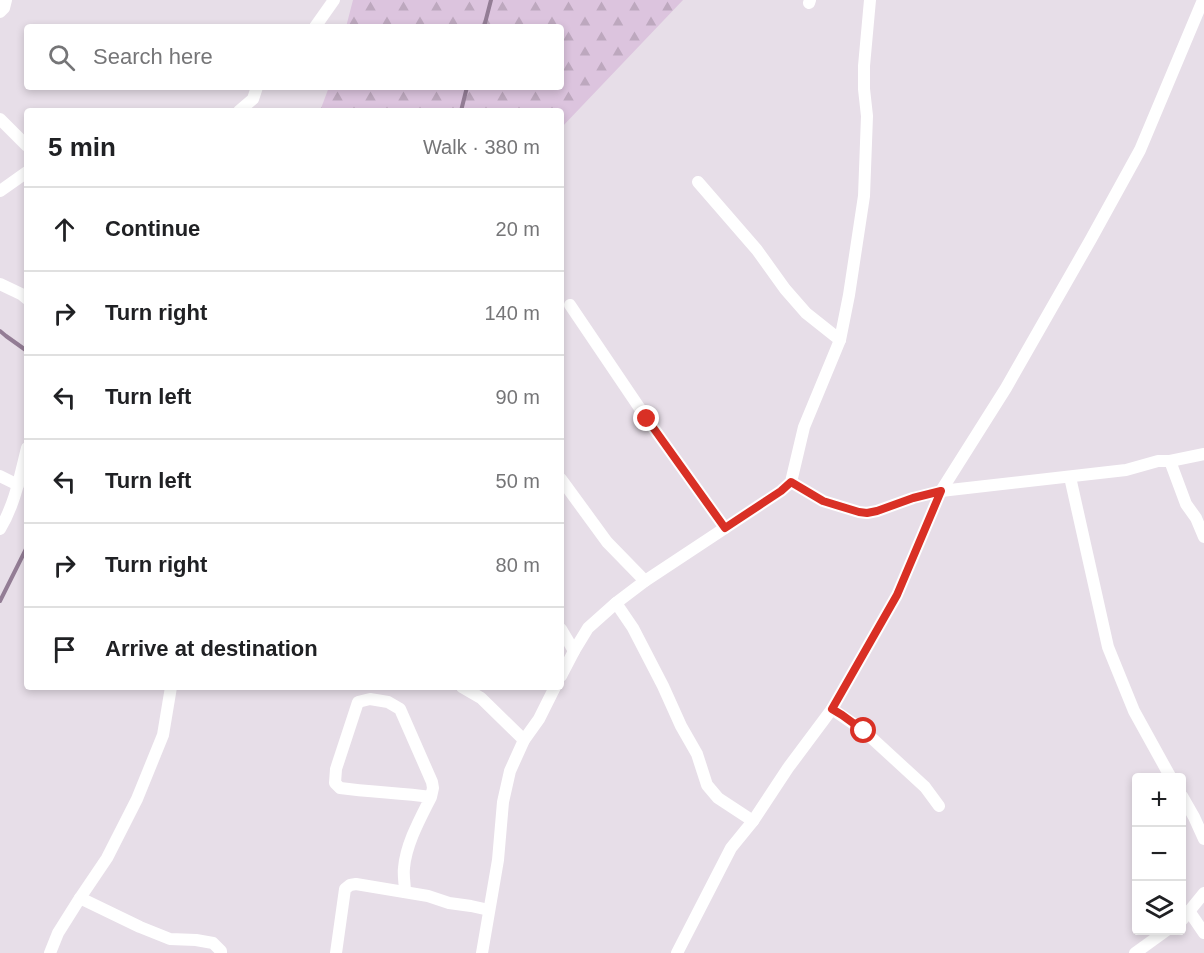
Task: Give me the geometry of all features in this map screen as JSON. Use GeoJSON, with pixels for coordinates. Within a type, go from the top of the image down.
{"type":"FeatureCollection","features":[{"type":"Feature","properties":{"kind":"street"},"geometry":{"type":"LineString","coordinates":[[0,12],[6,0]]}},
{"type":"Feature","properties":{"kind":"street"},"geometry":{"type":"LineString","coordinates":[[317,24],[334,0]]}},
{"type":"Feature","properties":{"kind":"street"},"geometry":{"type":"LineString","coordinates":[[564,670],[588,628],[616,603],[791,482],[804,427],[840,340],[849,295],[864,196],[867,116],[864,66],[870,0]]}},
{"type":"Feature","properties":{"kind":"street"},"geometry":{"type":"LineString","coordinates":[[677,953],[731,848],[753,821],[788,768],[832,709],[897,595],[941,491],[1006,388],[1140,150],[1203,0]]}},
{"type":"Feature","properties":{"kind":"street"},"geometry":{"type":"LineString","coordinates":[[242,108],[253,99],[257,90]]}},
{"type":"Feature","properties":{"kind":"street"},"geometry":{"type":"LineString","coordinates":[[0,120],[24,143]]}},
{"type":"Feature","properties":{"kind":"street"},"geometry":{"type":"LineString","coordinates":[[0,191],[24,174]]}},
{"type":"Feature","properties":{"kind":"street"},"geometry":{"type":"LineString","coordinates":[[698,182],[757,250],[806,314],[840,340]]}},
{"type":"Feature","properties":{"kind":"street"},"geometry":{"type":"LineString","coordinates":[[0,284],[24,296]]}},
{"type":"Feature","properties":{"kind":"street"},"geometry":{"type":"LineString","coordinates":[[570,305],[647,419],[725,528]]}},
{"type":"Feature","properties":{"kind":"street"},"geometry":{"type":"LineString","coordinates":[[791,482],[823,501],[867,513],[941,491],[1126,470],[1158,461],[1170,461],[1204,454]]}},
{"type":"Feature","properties":{"kind":"street"},"geometry":{"type":"LineString","coordinates":[[0,529],[8,516],[24,460]]}},
{"type":"Feature","properties":{"kind":"street"},"geometry":{"type":"LineString","coordinates":[[1170,461],[1186,504],[1196,518],[1204,537]]}},
{"type":"Feature","properties":{"kind":"street"},"geometry":{"type":"LineString","coordinates":[[0,476],[18,485]]}},
{"type":"Feature","properties":{"kind":"street"},"geometry":{"type":"LineString","coordinates":[[1070,477],[1108,647],[1134,711],[1169,773]]}},
{"type":"Feature","properties":{"kind":"street"},"geometry":{"type":"LineString","coordinates":[[564,483],[607,542],[645,581]]}},
{"type":"Feature","properties":{"kind":"street"},"geometry":{"type":"LineString","coordinates":[[616,603],[633,628],[663,686],[697,754],[707,785],[718,798],[753,821]]}},
{"type":"Feature","properties":{"kind":"street"},"geometry":{"type":"LineString","coordinates":[[564,634],[574,651]]}},
{"type":"Feature","properties":{"kind":"street"},"geometry":{"type":"LineString","coordinates":[[50,953],[58,933],[107,858],[137,799],[163,735],[170,690]]}},
{"type":"Feature","properties":{"kind":"street"},"geometry":{"type":"LineString","coordinates":[[467,690],[481,698],[524,740]]}},
{"type":"Feature","properties":{"kind":"street"},"geometry":{"type":"LineString","coordinates":[[482,953],[498,860],[503,802],[510,771],[524,740],[539,719],[554,690]]}},
{"type":"Feature","properties":{"kind":"street"},"geometry":{"type":"LineString","coordinates":[[405,892],[404,868],[409,846],[430,797],[432,782],[400,709],[388,702],[370,699],[358,702],[336,769],[335,783],[340,788],[360,791],[430,797]]}},
{"type":"Feature","properties":{"kind":"street"},"geometry":{"type":"LineString","coordinates":[[832,709],[864,731],[925,787],[939,806]]}},
{"type":"Feature","properties":{"kind":"street"},"geometry":{"type":"LineString","coordinates":[[1186,803],[1204,839]]}},
{"type":"Feature","properties":{"kind":"street"},"geometry":{"type":"LineString","coordinates":[[336,953],[345,889],[350,885],[356,884],[428,896],[448,903],[489,910]]}},
{"type":"Feature","properties":{"kind":"street"},"geometry":{"type":"LineString","coordinates":[[1186,914],[1204,893]]}},
{"type":"Feature","properties":{"kind":"street"},"geometry":{"type":"LineString","coordinates":[[80,898],[170,939],[196,940],[213,944],[221,953]]}},
{"type":"Feature","properties":{"kind":"street"},"geometry":{"type":"LineString","coordinates":[[1186,916],[1204,933]]}},
{"type":"Feature","properties":{"kind":"street"},"geometry":{"type":"LineString","coordinates":[[1135,953],[1160,935]]}},
{"type":"Feature","properties":{"kind":"green space"},"geometry":{"type":"Polygon","coordinates":[[[353,0],[683,0],[564,125],[564,108],[321,108],[328,90],[564,90],[564,24],[347,24],[353,0]]]}},
{"type":"Feature","properties":{"kind":"waterway"},"geometry":{"type":"LineString","coordinates":[[485,24],[491,0]]}},
{"type":"Feature","properties":{"kind":"waterway"},"geometry":{"type":"LineString","coordinates":[[462,108],[466,90]]}},
{"type":"Feature","properties":{"kind":"waterway"},"geometry":{"type":"LineString","coordinates":[[0,331],[24,349]]}},
{"type":"Feature","properties":{"kind":"waterway"},"geometry":{"type":"LineString","coordinates":[[0,601],[24,553]]}},
{"type":"Feature","properties":{"kind":"route"},"geometry":{"type":"LineString","coordinates":[[647,419],[725,528],[791,482],[823,501],[867,513],[941,491],[897,595],[832,709],[864,731]]}}]}
